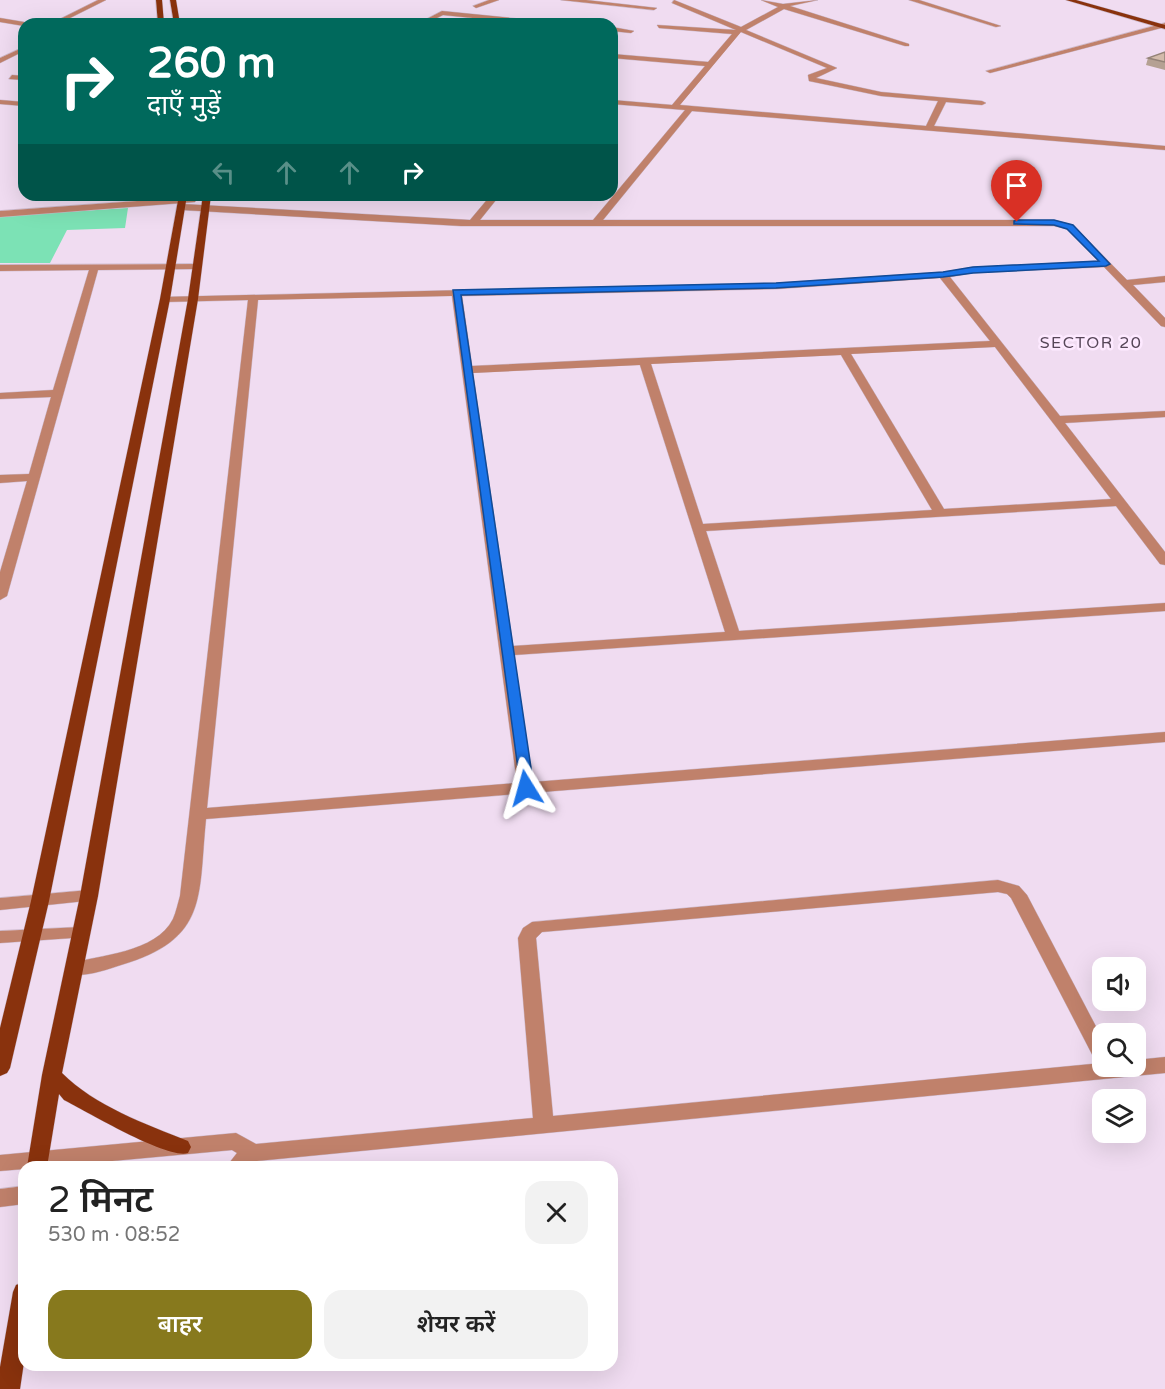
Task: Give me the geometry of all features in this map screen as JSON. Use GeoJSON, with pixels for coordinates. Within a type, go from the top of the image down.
{"type":"FeatureCollection","features":[{"type":"Feature","properties":{"kind":"main road"},"geometry":{"type":"LineString","coordinates":[[159,0],[160,18]]}},
{"type":"Feature","properties":{"kind":"main road"},"geometry":{"type":"LineString","coordinates":[[174,0],[176,18]]}},
{"type":"Feature","properties":{"kind":"main road"},"geometry":{"type":"LineString","coordinates":[[1069,0],[1164,24]]}},
{"type":"Feature","properties":{"kind":"main road"},"geometry":{"type":"LineString","coordinates":[[1090,0],[1164,24]]}},
{"type":"Feature","properties":{"kind":"main road"},"geometry":{"type":"LineString","coordinates":[[0,1068],[40,901],[165,299],[182,201]]}},
{"type":"Feature","properties":{"kind":"main road"},"geometry":{"type":"LineString","coordinates":[[38,1161],[52,1075],[89,896],[193,299],[207,201]]}},
{"type":"Feature","properties":{"kind":"main road"},"geometry":{"type":"LineString","coordinates":[[52,1075],[71,1094],[142,1131],[181,1147]]}},
{"type":"Feature","properties":{"kind":"main road"},"geometry":{"type":"LineString","coordinates":[[8,1389],[18,1328]]}},
{"type":"Feature","properties":{"kind":"street"},"geometry":{"type":"LineString","coordinates":[[66,18],[103,0]]}},
{"type":"Feature","properties":{"kind":"street"},"geometry":{"type":"LineString","coordinates":[[478,15],[475,3],[496,0]]}},
{"type":"Feature","properties":{"kind":"street"},"geometry":{"type":"LineString","coordinates":[[564,0],[654,8]]}},
{"type":"Feature","properties":{"kind":"street"},"geometry":{"type":"LineString","coordinates":[[764,0],[908,45]]}},
{"type":"Feature","properties":{"kind":"street"},"geometry":{"type":"LineString","coordinates":[[674,107],[739,31],[786,5],[815,0]]}},
{"type":"Feature","properties":{"kind":"street"},"geometry":{"type":"LineString","coordinates":[[912,0],[998,26]]}},
{"type":"Feature","properties":{"kind":"street"},"geometry":{"type":"LineString","coordinates":[[674,2],[739,31],[833,68],[811,78],[813,79],[872,92],[982,103]]}},
{"type":"Feature","properties":{"kind":"street"},"geometry":{"type":"LineString","coordinates":[[430,18],[438,13],[493,18]]}},
{"type":"Feature","properties":{"kind":"street"},"geometry":{"type":"LineString","coordinates":[[0,20],[18,23]]}},
{"type":"Feature","properties":{"kind":"street"},"geometry":{"type":"LineString","coordinates":[[990,71],[1164,24]]}},
{"type":"Feature","properties":{"kind":"street"},"geometry":{"type":"LineString","coordinates":[[659,26],[739,31]]}},
{"type":"Feature","properties":{"kind":"street"},"geometry":{"type":"LineString","coordinates":[[618,30],[631,31]]}},
{"type":"Feature","properties":{"kind":"street"},"geometry":{"type":"LineString","coordinates":[[14,43],[18,41]]}},
{"type":"Feature","properties":{"kind":"street"},"geometry":{"type":"LineString","coordinates":[[5,48],[18,49]]}},
{"type":"Feature","properties":{"kind":"street"},"geometry":{"type":"LineString","coordinates":[[0,61],[18,52]]}},
{"type":"Feature","properties":{"kind":"street"},"geometry":{"type":"LineString","coordinates":[[618,56],[712,64]]}},
{"type":"Feature","properties":{"kind":"street"},"geometry":{"type":"LineString","coordinates":[[12,77],[18,78]]}},
{"type":"Feature","properties":{"kind":"street"},"geometry":{"type":"LineString","coordinates":[[929,128],[943,100]]}},
{"type":"Feature","properties":{"kind":"street"},"geometry":{"type":"LineString","coordinates":[[0,102],[18,104]]}},
{"type":"Feature","properties":{"kind":"street"},"geometry":{"type":"LineString","coordinates":[[618,102],[1165,148]]}},
{"type":"Feature","properties":{"kind":"street"},"geometry":{"type":"LineString","coordinates":[[618,196],[690,109]]}},
{"type":"Feature","properties":{"kind":"street"},"geometry":{"type":"LineString","coordinates":[[0,206],[71,201]]}},
{"type":"Feature","properties":{"kind":"street"},"geometry":{"type":"LineString","coordinates":[[0,214],[207,201],[473,223],[1054,223],[1070,227],[1165,324]]}},
{"type":"Feature","properties":{"kind":"street"},"geometry":{"type":"LineString","coordinates":[[473,223],[491,201]]}},
{"type":"Feature","properties":{"kind":"street"},"geometry":{"type":"LineString","coordinates":[[596,223],[614,201]]}},
{"type":"Feature","properties":{"kind":"street"},"geometry":{"type":"LineString","coordinates":[[165,299],[776,286],[943,275],[973,270],[1106,264]]}},
{"type":"Feature","properties":{"kind":"street"},"geometry":{"type":"LineString","coordinates":[[0,268],[196,266]]}},
{"type":"Feature","properties":{"kind":"street"},"geometry":{"type":"LineString","coordinates":[[0,596],[94,268]]}},
{"type":"Feature","properties":{"kind":"street"},"geometry":{"type":"LineString","coordinates":[[943,275],[1165,561]]}},
{"type":"Feature","properties":{"kind":"street"},"geometry":{"type":"LineString","coordinates":[[1125,283],[1165,279]]}},
{"type":"Feature","properties":{"kind":"street"},"geometry":{"type":"LineString","coordinates":[[456,292],[526,788]]}},
{"type":"Feature","properties":{"kind":"street"},"geometry":{"type":"LineString","coordinates":[[74,969],[98,965],[148,949],[169,936],[180,923],[189,896],[253,297]]}},
{"type":"Feature","properties":{"kind":"street"},"geometry":{"type":"LineString","coordinates":[[467,370],[998,344]]}},
{"type":"Feature","properties":{"kind":"street"},"geometry":{"type":"LineString","coordinates":[[844,351],[940,513]]}},
{"type":"Feature","properties":{"kind":"street"},"geometry":{"type":"LineString","coordinates":[[645,362],[733,636]]}},
{"type":"Feature","properties":{"kind":"street"},"geometry":{"type":"LineString","coordinates":[[0,396],[58,393]]}},
{"type":"Feature","properties":{"kind":"street"},"geometry":{"type":"LineString","coordinates":[[1057,420],[1165,414]]}},
{"type":"Feature","properties":{"kind":"street"},"geometry":{"type":"LineString","coordinates":[[0,479],[34,477]]}},
{"type":"Feature","properties":{"kind":"street"},"geometry":{"type":"LineString","coordinates":[[699,528],[1119,502]]}},
{"type":"Feature","properties":{"kind":"street"},"geometry":{"type":"LineString","coordinates":[[507,651],[1165,607]]}},
{"type":"Feature","properties":{"kind":"street"},"geometry":{"type":"LineString","coordinates":[[198,814],[1165,737]]}},
{"type":"Feature","properties":{"kind":"street"},"geometry":{"type":"LineString","coordinates":[[544,1126],[527,938],[529,932],[538,926],[998,886],[1007,888],[1018,895],[1092,1036]]}},
{"type":"Feature","properties":{"kind":"street"},"geometry":{"type":"LineString","coordinates":[[0,904],[89,896]]}},
{"type":"Feature","properties":{"kind":"street"},"geometry":{"type":"LineString","coordinates":[[0,937],[81,933]]}},
{"type":"Feature","properties":{"kind":"street"},"geometry":{"type":"LineString","coordinates":[[1146,1065],[1165,1065]]}},
{"type":"Feature","properties":{"kind":"street"},"geometry":{"type":"LineString","coordinates":[[243,1161],[252,1153],[544,1126],[1092,1066]]}},
{"type":"Feature","properties":{"kind":"street"},"geometry":{"type":"LineString","coordinates":[[63,1161],[236,1141],[252,1153]]}},
{"type":"Feature","properties":{"kind":"street"},"geometry":{"type":"LineString","coordinates":[[0,1163],[18,1163]]}},
{"type":"Feature","properties":{"kind":"street"},"geometry":{"type":"LineString","coordinates":[[0,1198],[18,1196]]}},
{"type":"Feature","properties":{"kind":"green space"},"geometry":{"type":"Polygon","coordinates":[[[128,208],[125,228],[67,230],[50,263],[0,263],[0,216],[128,208]]]}},
{"type":"Feature","properties":{"kind":"building"},"geometry":{"type":"Polygon","coordinates":[[[1165,52],[1165,62],[1148,58],[1165,52]]]}},
{"type":"Feature","properties":{"kind":"district","name":"SECTOR 20"},"geometry":{"type":"Point","coordinates":[1091,342]}},
{"type":"Feature","properties":{"kind":"route"},"geometry":{"type":"LineString","coordinates":[[526,788],[456,292],[776,286],[943,275],[973,270],[1106,264],[1070,227],[1054,223],[1017,222]]}}]}
